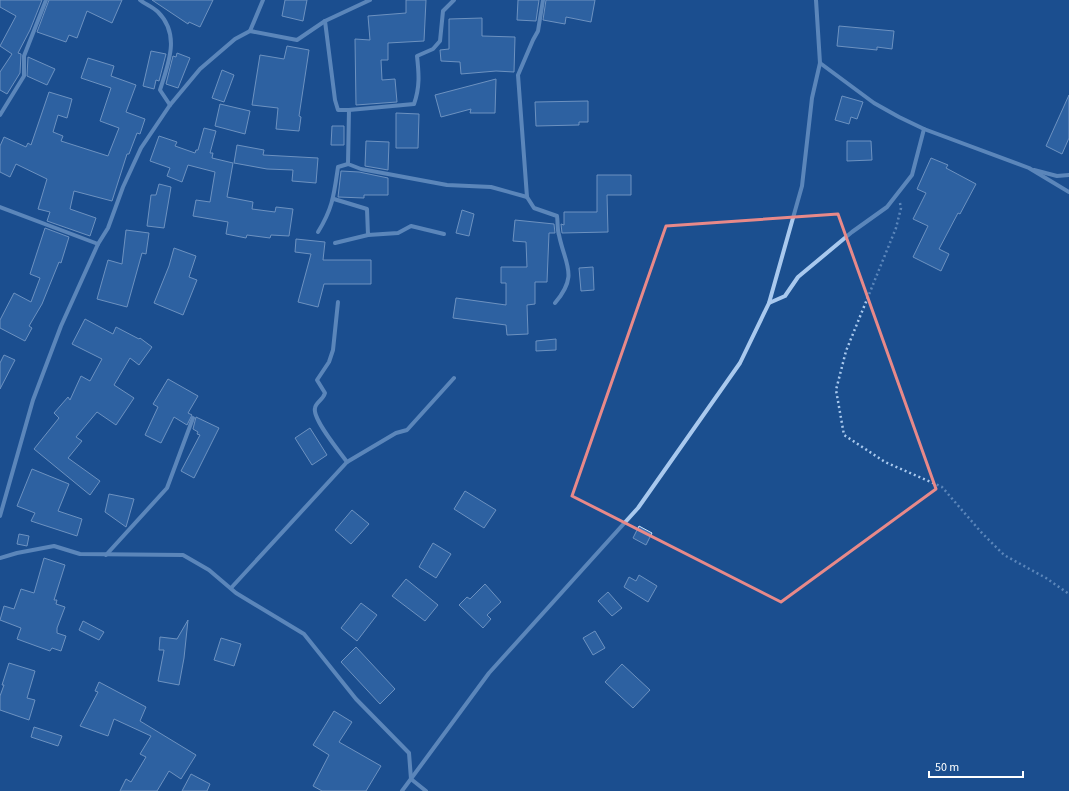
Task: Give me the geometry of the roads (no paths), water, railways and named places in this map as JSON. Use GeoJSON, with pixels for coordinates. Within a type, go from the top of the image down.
{"type":"FeatureCollection","features":[{"type":"Feature","properties":{"kind":"street"},"geometry":{"type":"LineString","coordinates":[[0,115],[24,76],[24,56],[46,0]]}},
{"type":"Feature","properties":{"kind":"street"},"geometry":{"type":"LineString","coordinates":[[140,0],[158,12],[170,32],[172,49],[160,90],[170,105]]}},
{"type":"Feature","properties":{"kind":"street"},"geometry":{"type":"LineString","coordinates":[[250,31],[263,0]]}},
{"type":"Feature","properties":{"kind":"street"},"geometry":{"type":"LineString","coordinates":[[0,516],[33,400],[61,326],[98,244],[108,228],[123,187],[141,148],[170,105],[200,69],[235,39],[250,31],[297,40],[325,22],[370,0]]}},
{"type":"Feature","properties":{"kind":"street"},"geometry":{"type":"LineString","coordinates":[[325,22],[335,100],[338,110],[414,104],[418,92],[419,80],[417,56],[433,49],[440,41],[443,11],[454,0]]}},
{"type":"Feature","properties":{"kind":"street"},"geometry":{"type":"LineString","coordinates":[[543,0],[538,31],[518,75],[527,197],[534,208],[557,216],[558,234],[570,268],[568,282],[562,295],[555,303]]}},
{"type":"Feature","properties":{"kind":"street"},"geometry":{"type":"LineString","coordinates":[[402,791],[489,673],[638,508],[740,363],[769,303],[802,186],[812,98],[820,63],[816,0]]}},
{"type":"Feature","properties":{"kind":"street"},"geometry":{"type":"LineString","coordinates":[[820,63],[874,103],[924,129],[1029,168],[1057,176],[1069,175]]}},
{"type":"Feature","properties":{"kind":"street"},"geometry":{"type":"LineString","coordinates":[[348,164],[349,110]]}},
{"type":"Feature","properties":{"kind":"street"},"geometry":{"type":"LineString","coordinates":[[769,303],[785,296],[798,277],[852,232],[887,207],[912,175],[924,129]]}},
{"type":"Feature","properties":{"kind":"street"},"geometry":{"type":"LineString","coordinates":[[318,232],[329,214],[334,198],[338,167],[348,164],[361,169],[447,185],[491,187],[527,197]]}},
{"type":"Feature","properties":{"kind":"street"},"geometry":{"type":"LineString","coordinates":[[1029,168],[1069,192]]}},
{"type":"Feature","properties":{"kind":"street"},"geometry":{"type":"LineString","coordinates":[[334,198],[367,209],[368,236]]}},
{"type":"Feature","properties":{"kind":"street"},"geometry":{"type":"LineString","coordinates":[[0,208],[98,244]]}},
{"type":"Feature","properties":{"kind":"street"},"geometry":{"type":"LineString","coordinates":[[335,243],[368,236],[398,233],[412,226],[444,234]]}},
{"type":"Feature","properties":{"kind":"street"},"geometry":{"type":"LineString","coordinates":[[338,302],[333,350],[329,362],[317,380],[325,393],[324,397],[316,405],[314,410],[320,424],[347,462]]}},
{"type":"Feature","properties":{"kind":"street"},"geometry":{"type":"LineString","coordinates":[[231,588],[347,462],[396,433],[407,430],[454,378]]}},
{"type":"Feature","properties":{"kind":"street"},"geometry":{"type":"LineString","coordinates":[[106,555],[167,488],[193,418]]}},
{"type":"Feature","properties":{"kind":"street"},"geometry":{"type":"LineString","coordinates":[[0,558],[54,546],[80,554],[183,555],[209,570],[231,588],[304,634],[356,699],[409,753],[411,779],[426,791]]}}]}
